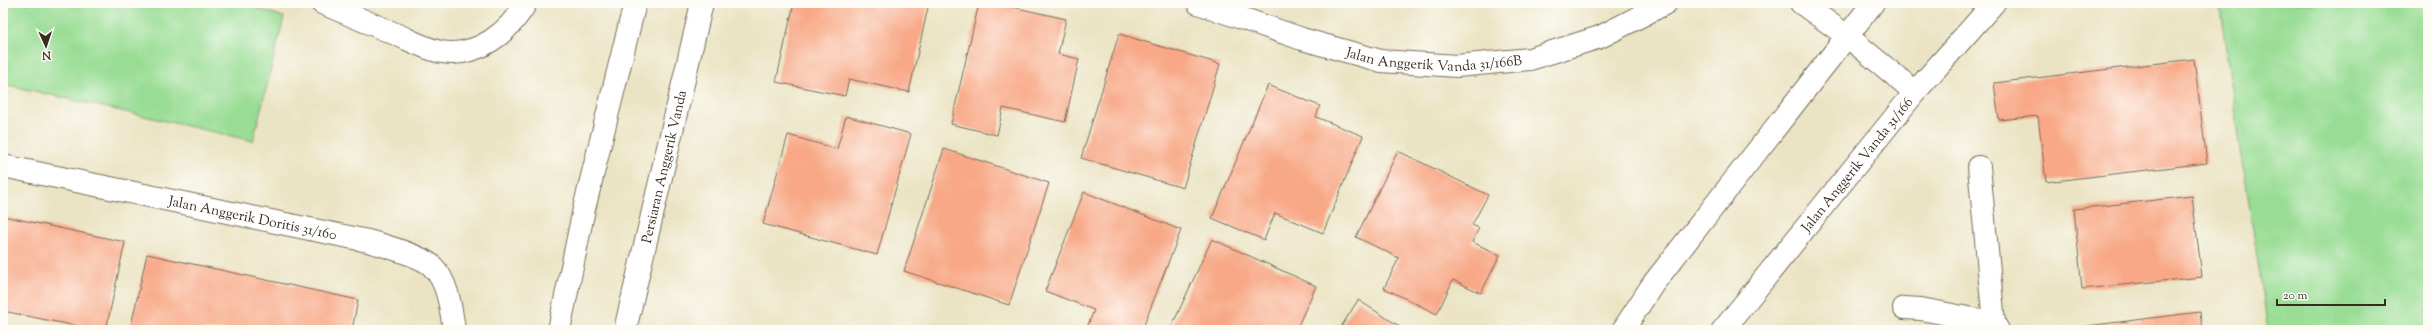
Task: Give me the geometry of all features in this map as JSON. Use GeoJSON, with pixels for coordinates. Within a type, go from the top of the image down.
{"type":"FeatureCollection","features":[{"type":"Feature","properties":{"kind":"street"},"geometry":{"type":"LineString","coordinates":[[322,3],[441,52],[457,53],[475,49],[498,37],[517,18],[526,3]]}},
{"type":"Feature","properties":{"kind":"street"},"geometry":{"type":"LineString","coordinates":[[559,330],[584,209],[635,3]]}},
{"type":"Feature","properties":{"kind":"street","name":"Persiaran Anggerik Vanda"},"geometry":{"type":"LineString","coordinates":[[625,330],[702,3]]}},
{"type":"Feature","properties":{"kind":"street","name":"Jalan Anggerik Vanda 31/166B"},"geometry":{"type":"LineString","coordinates":[[1198,3],[1302,39],[1381,61],[1457,66],[1530,59],[1600,37],[1666,3]]}},
{"type":"Feature","properties":{"kind":"street"},"geometry":{"type":"LineString","coordinates":[[1801,3],[1847,36],[1915,92]]}},
{"type":"Feature","properties":{"kind":"street"},"geometry":{"type":"LineString","coordinates":[[1622,330],[1653,284],[1873,3]]}},
{"type":"Feature","properties":{"kind":"street","name":"Jalan Anggerik Vanda 31/166"},"geometry":{"type":"LineString","coordinates":[[1723,330],[1915,92],[1994,3]]}},
{"type":"Feature","properties":{"kind":"street","name":"Jalan Anggerik Doritis 31/160"},"geometry":{"type":"LineString","coordinates":[[3,166],[368,241],[393,249],[432,265],[444,286],[454,330]]}},
{"type":"Feature","properties":{"kind":"street"},"geometry":{"type":"LineString","coordinates":[[1904,308],[1920,309],[1996,327],[1979,167]]}},
{"type":"Feature","properties":{"kind":"green space"},"geometry":{"type":"Polygon","coordinates":[[[3,3],[239,3],[284,17],[253,141],[3,84],[3,3]]]}},
{"type":"Feature","properties":{"kind":"green space"},"geometry":{"type":"Polygon","coordinates":[[[2219,3],[2428,3],[2428,330],[2268,330],[2219,3]]]}},
{"type":"Feature","properties":{"kind":"building"},"geometry":{"type":"Polygon","coordinates":[[[794,3],[929,3],[909,92],[849,79],[845,96],[776,82],[794,3]]]}},
{"type":"Feature","properties":{"kind":"building"},"geometry":{"type":"Polygon","coordinates":[[[979,3],[995,3],[1066,19],[1058,54],[1079,59],[1065,122],[1003,108],[997,135],[951,124],[979,3]]]}},
{"type":"Feature","properties":{"kind":"building"},"geometry":{"type":"Polygon","coordinates":[[[1119,34],[1220,64],[1183,188],[1081,158],[1119,34]]]}},
{"type":"Feature","properties":{"kind":"building"},"geometry":{"type":"Polygon","coordinates":[[[2194,59],[2207,163],[2046,182],[2038,116],[1999,120],[1994,83],[2194,59]]]}},
{"type":"Feature","properties":{"kind":"building"},"geometry":{"type":"Polygon","coordinates":[[[1268,85],[1320,106],[1316,117],[1363,136],[1323,233],[1275,213],[1264,240],[1212,218],[1268,85]]]}},
{"type":"Feature","properties":{"kind":"building"},"geometry":{"type":"Polygon","coordinates":[[[846,116],[911,134],[877,255],[763,224],[788,135],[837,149],[846,116]]]}},
{"type":"Feature","properties":{"kind":"building"},"geometry":{"type":"Polygon","coordinates":[[[944,149],[1049,183],[1009,305],[904,271],[944,149]]]}},
{"type":"Feature","properties":{"kind":"building"},"geometry":{"type":"Polygon","coordinates":[[[1398,151],[1488,195],[1472,225],[1479,228],[1472,242],[1500,255],[1481,293],[1453,280],[1437,314],[1384,288],[1399,258],[1356,237],[1398,151]]]}},
{"type":"Feature","properties":{"kind":"building"},"geometry":{"type":"Polygon","coordinates":[[[1084,192],[1181,230],[1142,330],[1086,330],[1094,310],[1045,291],[1084,192]]]}},
{"type":"Feature","properties":{"kind":"building"},"geometry":{"type":"Polygon","coordinates":[[[2192,196],[2202,277],[2082,289],[2074,209],[2192,196]]]}},
{"type":"Feature","properties":{"kind":"building"},"geometry":{"type":"Polygon","coordinates":[[[3,216],[125,242],[106,330],[96,330],[3,311],[3,216]]]}},
{"type":"Feature","properties":{"kind":"building"},"geometry":{"type":"Polygon","coordinates":[[[1212,239],[1316,286],[1296,330],[1170,330],[1212,239]]]}},
{"type":"Feature","properties":{"kind":"building"},"geometry":{"type":"Polygon","coordinates":[[[147,254],[358,300],[352,330],[130,330],[147,254]]]}},
{"type":"Feature","properties":{"kind":"building"},"geometry":{"type":"Polygon","coordinates":[[[1358,300],[1404,329],[1339,330],[1358,300]]]}},
{"type":"Feature","properties":{"kind":"building"},"geometry":{"type":"Polygon","coordinates":[[[2200,312],[2202,330],[2088,330],[2087,326],[2200,312]]]}}]}
